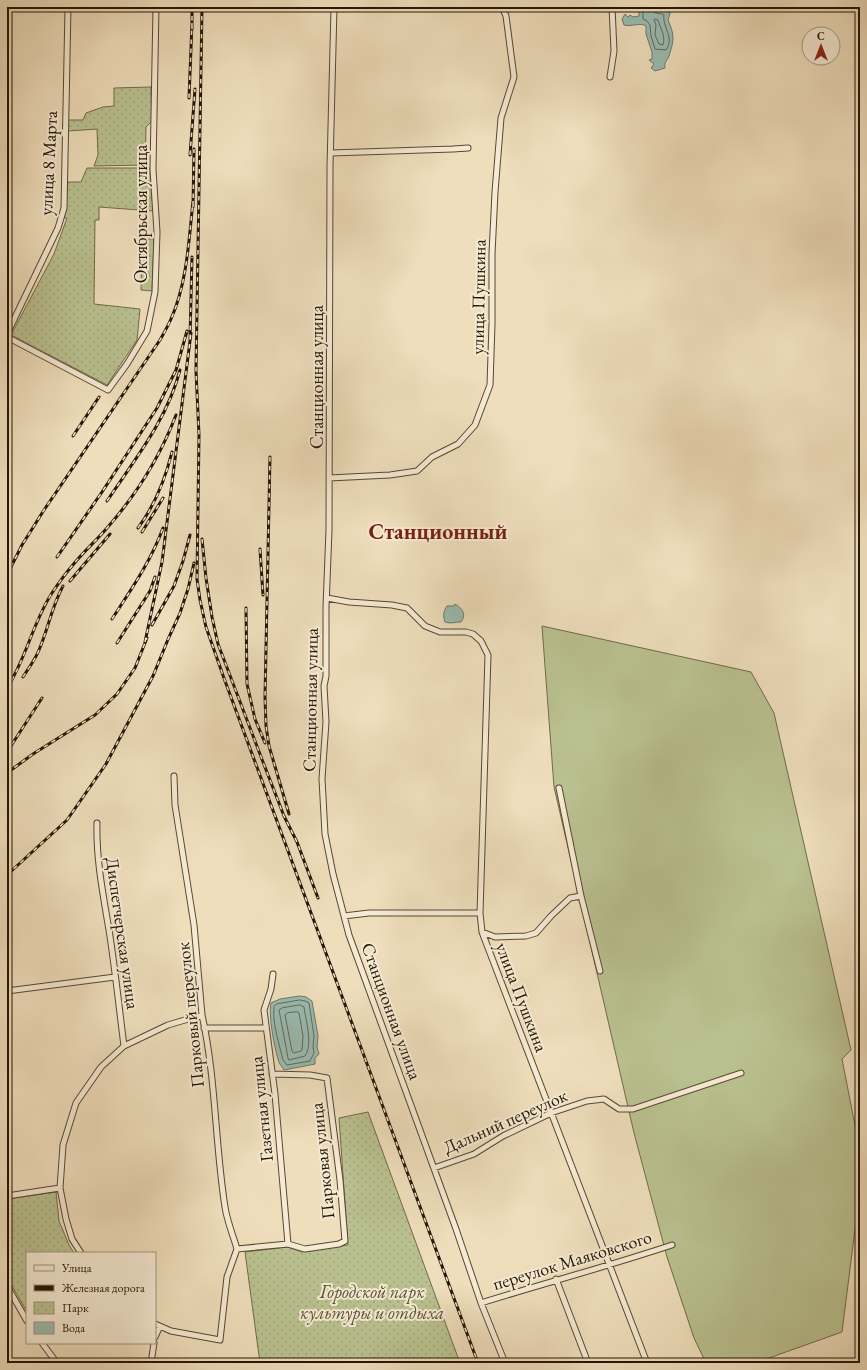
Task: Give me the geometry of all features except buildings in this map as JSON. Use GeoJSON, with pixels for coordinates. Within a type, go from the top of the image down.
{"type":"FeatureCollection","features":[{"type":"Feature","properties":{"kind":"street","name":"улица 8 Марта"},"geometry":{"type":"LineString","coordinates":[[7,334],[58,228],[64,208],[68,7]]}},
{"type":"Feature","properties":{"kind":"street","name":"Октябрьская улица"},"geometry":{"type":"LineString","coordinates":[[7,337],[108,390],[127,364],[147,331],[155,292],[158,232],[153,169],[156,7]]}},
{"type":"Feature","properties":{"kind":"street","name":"Станционная улица"},"geometry":{"type":"LineString","coordinates":[[334,7],[331,153],[329,478],[326,676],[324,686],[326,722],[322,778],[325,834],[333,874],[349,935],[434,1168],[481,1303],[505,1363]]}},
{"type":"Feature","properties":{"kind":"street","name":"улица Пушкина"},"geometry":{"type":"LineString","coordinates":[[329,478],[390,475],[417,470],[432,456],[458,444],[475,425],[481,410],[490,385],[492,254],[501,118],[514,77],[506,16],[502,7]]}},
{"type":"Feature","properties":{"kind":"street"},"geometry":{"type":"LineString","coordinates":[[610,77],[614,51],[612,7]]}},
{"type":"Feature","properties":{"kind":"street"},"geometry":{"type":"LineString","coordinates":[[331,153],[468,148]]}},
{"type":"Feature","properties":{"kind":"street","name":"улица Пушкина"},"geometry":{"type":"LineString","coordinates":[[327,598],[349,602],[392,605],[408,608],[425,626],[440,632],[466,632],[473,634],[482,640],[488,656],[480,913],[482,932],[647,1363]]}},
{"type":"Feature","properties":{"kind":"street","name":"Парковый переулок"},"geometry":{"type":"LineString","coordinates":[[174,776],[175,805],[194,925],[202,1015],[214,1099],[225,1209],[237,1249]]}},
{"type":"Feature","properties":{"kind":"street"},"geometry":{"type":"LineString","coordinates":[[560,788],[581,896],[600,971]]}},
{"type":"Feature","properties":{"kind":"street","name":"Диспетчерская улица"},"geometry":{"type":"LineString","coordinates":[[97,823],[98,862],[124,1046]]}},
{"type":"Feature","properties":{"kind":"street"},"geometry":{"type":"LineString","coordinates":[[482,932],[496,937],[526,936],[536,933],[570,898],[581,896]]}},
{"type":"Feature","properties":{"kind":"street"},"geometry":{"type":"LineString","coordinates":[[344,916],[369,913],[480,913]]}},
{"type":"Feature","properties":{"kind":"street","name":"Газетная улица"},"geometry":{"type":"LineString","coordinates":[[273,974],[271,989],[264,1010],[272,1074],[288,1244]]}},
{"type":"Feature","properties":{"kind":"street"},"geometry":{"type":"LineString","coordinates":[[7,991],[115,977]]}},
{"type":"Feature","properties":{"kind":"street"},"geometry":{"type":"LineString","coordinates":[[80,1252],[72,1239],[66,1219],[60,1188],[63,1145],[76,1103],[101,1067],[124,1046],[168,1024],[202,1015]]}},
{"type":"Feature","properties":{"kind":"street"},"geometry":{"type":"LineString","coordinates":[[204,1028],[266,1028]]}},
{"type":"Feature","properties":{"kind":"street","name":"Дальний переулок"},"geometry":{"type":"LineString","coordinates":[[434,1168],[474,1154],[503,1136],[551,1113],[587,1101],[604,1099],[619,1109],[633,1109],[741,1073]]}},
{"type":"Feature","properties":{"kind":"street","name":"Парковая улица"},"geometry":{"type":"LineString","coordinates":[[272,1074],[310,1075],[327,1078],[340,1180],[344,1241],[339,1244],[305,1249],[288,1244]]}},
{"type":"Feature","properties":{"kind":"street"},"geometry":{"type":"LineString","coordinates":[[7,1196],[60,1188]]}},
{"type":"Feature","properties":{"kind":"street"},"geometry":{"type":"LineString","coordinates":[[157,1325],[171,1331],[220,1340],[227,1278],[237,1249],[288,1244]]}},
{"type":"Feature","properties":{"kind":"street","name":"переулок Маяковского"},"geometry":{"type":"LineString","coordinates":[[481,1303],[672,1245]]}},
{"type":"Feature","properties":{"kind":"street"},"geometry":{"type":"LineString","coordinates":[[556,1280],[588,1363]]}},
{"type":"Feature","properties":{"kind":"street"},"geometry":{"type":"LineString","coordinates":[[7,1286],[26,1318]]}},
{"type":"Feature","properties":{"kind":"street"},"geometry":{"type":"LineString","coordinates":[[43,1344],[58,1363]]}},
{"type":"Feature","properties":{"kind":"street"},"geometry":{"type":"LineString","coordinates":[[151,1363],[154,1344]]}},
{"type":"Feature","properties":{"kind":"green space"},"geometry":{"type":"Polygon","coordinates":[[[151,87],[152,121],[146,127],[145,165],[94,166],[98,155],[97,129],[68,131],[68,120],[83,120],[86,113],[103,107],[114,106],[114,88],[151,87]]]}},
{"type":"Feature","properties":{"kind":"green space"},"geometry":{"type":"Polygon","coordinates":[[[87,168],[150,168],[153,211],[99,207],[99,220],[95,220],[94,304],[140,309],[137,340],[107,385],[11,335],[54,254],[67,218],[64,218],[68,182],[81,182],[87,168]]]}},
{"type":"Feature","properties":{"kind":"green space"},"geometry":{"type":"Polygon","coordinates":[[[142,239],[154,239],[152,291],[141,290],[142,239]]]}},
{"type":"Feature","properties":{"kind":"green space"},"geometry":{"type":"Polygon","coordinates":[[[542,626],[751,672],[774,713],[851,1050],[842,1059],[860,1151],[860,1190],[842,1332],[755,1363],[706,1363],[694,1338],[667,1257],[634,1133],[554,787],[542,626]]]}},
{"type":"Feature","properties":{"kind":"green space","name":"Городской парк культуры и отдыха"},"geometry":{"type":"Polygon","coordinates":[[[368,1112],[460,1363],[260,1363],[245,1252],[287,1247],[302,1252],[348,1245],[339,1118],[368,1112]]]}},
{"type":"Feature","properties":{"kind":"green space"},"geometry":{"type":"Polygon","coordinates":[[[56,1192],[59,1221],[73,1252],[26,1252],[26,1310],[7,1277],[7,1199],[56,1192]]]}},
{"type":"Feature","properties":{"kind":"water"},"geometry":{"type":"Polygon","coordinates":[[[627,7],[654,7],[660,9],[670,7],[668,20],[673,34],[673,42],[669,56],[665,63],[665,68],[655,71],[651,68],[654,64],[649,60],[652,59],[652,52],[646,34],[646,26],[641,24],[624,25],[622,19],[625,14],[628,17],[630,15],[633,17],[639,16],[638,11],[632,11],[627,7]]]}},
{"type":"Feature","properties":{"kind":"water"},"geometry":{"type":"Polygon","coordinates":[[[455,604],[460,607],[463,612],[463,619],[461,622],[445,622],[444,614],[447,606],[454,606],[455,604]]]}},
{"type":"Feature","properties":{"kind":"water"},"geometry":{"type":"Polygon","coordinates":[[[300,996],[306,997],[312,1001],[318,1036],[317,1047],[319,1054],[315,1058],[315,1064],[284,1070],[277,1057],[274,1042],[270,1015],[271,1003],[280,999],[300,996]]]}},
{"type":"Feature","properties":{"kind":"railway"},"geometry":{"type":"LineString","coordinates":[[192,7],[192,29]]}},
{"type":"Feature","properties":{"kind":"railway"},"geometry":{"type":"LineString","coordinates":[[202,7],[196,371],[199,435],[197,579],[200,600],[206,627],[225,681],[478,1363]]}},
{"type":"Feature","properties":{"kind":"railway"},"geometry":{"type":"LineString","coordinates":[[189,98],[192,23]]}},
{"type":"Feature","properties":{"kind":"railway"},"geometry":{"type":"LineString","coordinates":[[190,155],[195,89]]}},
{"type":"Feature","properties":{"kind":"railway"},"geometry":{"type":"LineString","coordinates":[[193,207],[194,149]]}},
{"type":"Feature","properties":{"kind":"railway"},"geometry":{"type":"LineString","coordinates":[[7,575],[22,545],[44,510],[160,340],[169,324],[181,291],[184,276],[193,201]]}},
{"type":"Feature","properties":{"kind":"railway"},"geometry":{"type":"LineString","coordinates":[[190,339],[192,257]]}},
{"type":"Feature","properties":{"kind":"railway"},"geometry":{"type":"LineString","coordinates":[[57,557],[157,408],[176,370],[187,331]]}},
{"type":"Feature","properties":{"kind":"railway"},"geometry":{"type":"LineString","coordinates":[[145,642],[162,562],[191,333]]}},
{"type":"Feature","properties":{"kind":"railway"},"geometry":{"type":"LineString","coordinates":[[107,501],[159,422],[167,406],[180,370]]}},
{"type":"Feature","properties":{"kind":"railway"},"geometry":{"type":"LineString","coordinates":[[73,436],[99,397]]}},
{"type":"Feature","properties":{"kind":"railway"},"geometry":{"type":"LineString","coordinates":[[7,688],[14,677],[45,604],[69,569],[107,528],[128,502],[155,461],[176,415]]}},
{"type":"Feature","properties":{"kind":"railway"},"geometry":{"type":"LineString","coordinates":[[138,528],[150,510],[159,492],[172,452]]}},
{"type":"Feature","properties":{"kind":"railway"},"geometry":{"type":"LineString","coordinates":[[270,457],[265,697],[266,726],[269,746],[289,814]]}},
{"type":"Feature","properties":{"kind":"railway"},"geometry":{"type":"LineString","coordinates":[[142,532],[163,498]]}},
{"type":"Feature","properties":{"kind":"railway"},"geometry":{"type":"LineString","coordinates":[[112,619],[147,564],[163,528]]}},
{"type":"Feature","properties":{"kind":"railway"},"geometry":{"type":"LineString","coordinates":[[70,581],[110,534]]}},
{"type":"Feature","properties":{"kind":"railway"},"geometry":{"type":"LineString","coordinates":[[152,625],[174,586],[190,535]]}},
{"type":"Feature","properties":{"kind":"railway"},"geometry":{"type":"LineString","coordinates":[[202,539],[206,578],[218,644],[284,816],[297,842],[318,898]]}},
{"type":"Feature","properties":{"kind":"railway"},"geometry":{"type":"LineString","coordinates":[[260,549],[263,595]]}},
{"type":"Feature","properties":{"kind":"railway"},"geometry":{"type":"LineString","coordinates":[[7,875],[67,820],[106,764],[153,676],[180,613],[188,589],[194,563]]}},
{"type":"Feature","properties":{"kind":"railway"},"geometry":{"type":"LineString","coordinates":[[117,643],[150,591],[155,577]]}},
{"type":"Feature","properties":{"kind":"railway"},"geometry":{"type":"LineString","coordinates":[[23,677],[39,650],[56,601],[63,586]]}},
{"type":"Feature","properties":{"kind":"railway"},"geometry":{"type":"LineString","coordinates":[[246,608],[247,684],[255,719],[265,743]]}},
{"type":"Feature","properties":{"kind":"railway"},"geometry":{"type":"LineString","coordinates":[[7,773],[33,754],[95,715],[117,694],[135,668],[147,638]]}},
{"type":"Feature","properties":{"kind":"railway"},"geometry":{"type":"LineString","coordinates":[[7,752],[42,698]]}},
{"type":"Feature","properties":{"kind":"district","name":"Станционный"},"geometry":{"type":"Point","coordinates":[438,531]}}]}
